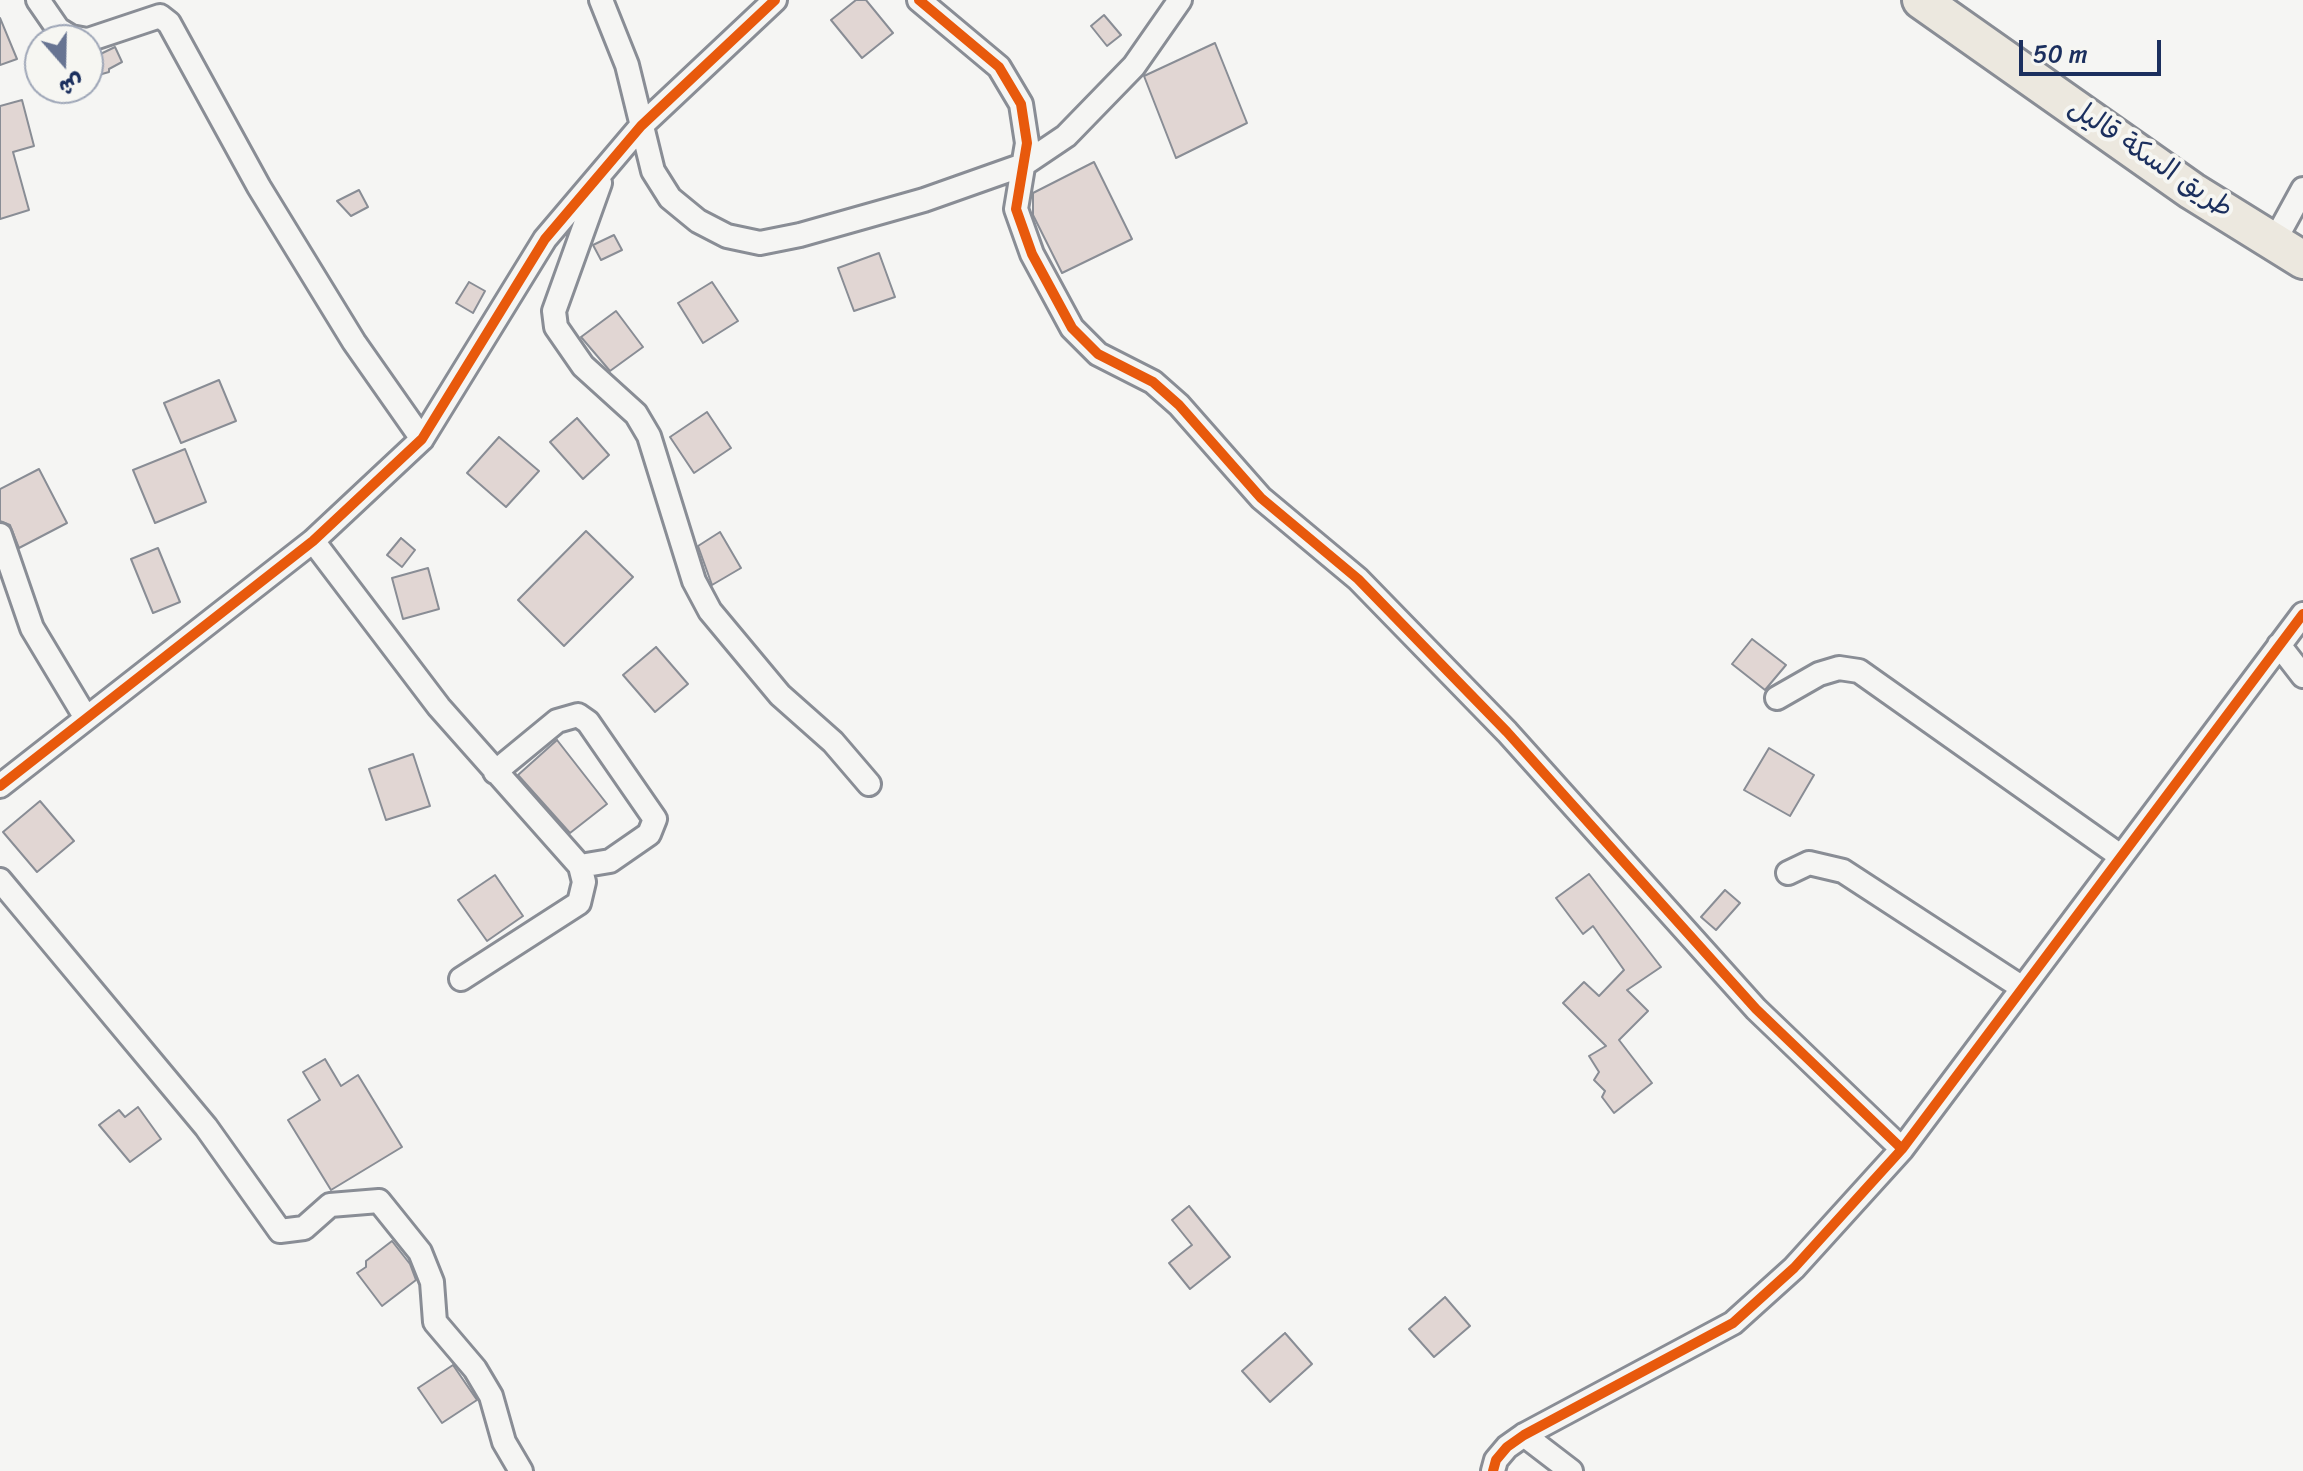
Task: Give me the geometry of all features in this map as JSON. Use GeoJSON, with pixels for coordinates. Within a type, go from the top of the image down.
{"type":"FeatureCollection","features":[{"type":"Feature","properties":{"kind":"main road","name":"طريق السكة قاليل"},"geometry":{"type":"LineString","coordinates":[[1936,4],[2192,191],[2288,251]]}},
{"type":"Feature","properties":{"kind":"street"},"geometry":{"type":"LineString","coordinates":[[38,0],[55,24]]}},
{"type":"Feature","properties":{"kind":"street"},"geometry":{"type":"LineString","coordinates":[[601,0],[627,65],[653,171],[670,198],[698,221],[727,236],[760,243],[800,235],[924,200],[1023,165],[1066,136],[1134,66],[1180,0]]}},
{"type":"Feature","properties":{"kind":"street"},"geometry":{"type":"LineString","coordinates":[[0,786],[313,541],[422,439],[545,239],[641,126],[775,0]]}},
{"type":"Feature","properties":{"kind":"street"},"geometry":{"type":"LineString","coordinates":[[919,0],[999,67],[1021,104],[1027,143],[1016,209],[1032,254],[1072,328],[1098,354],[1153,382],[1261,498],[1358,579],[1507,732],[1756,1009],[1902,1149]]}},
{"type":"Feature","properties":{"kind":"street"},"geometry":{"type":"LineString","coordinates":[[104,35],[160,16],[169,23],[259,187],[354,342],[422,439]]}},
{"type":"Feature","properties":{"kind":"street"},"geometry":{"type":"LineString","coordinates":[[610,160],[564,280],[554,311],[556,327],[583,366],[636,414],[649,436],[694,581],[710,611],[780,695],[833,742],[869,784]]}},
{"type":"Feature","properties":{"kind":"street"},"geometry":{"type":"LineString","coordinates":[[2288,251],[2303,189]]}},
{"type":"Feature","properties":{"kind":"street"},"geometry":{"type":"LineString","coordinates":[[0,535],[32,628],[86,718]]}},
{"type":"Feature","properties":{"kind":"street"},"geometry":{"type":"LineString","coordinates":[[313,541],[439,707],[495,772],[518,792],[580,866],[584,882],[579,903],[461,979]]}},
{"type":"Feature","properties":{"kind":"street"},"geometry":{"type":"LineString","coordinates":[[1493,1471],[1507,1447],[1524,1435],[1733,1323],[1794,1268],[1902,1149],[2119,855],[2303,614]]}},
{"type":"Feature","properties":{"kind":"street"},"geometry":{"type":"LineString","coordinates":[[2279,645],[2303,676]]}},
{"type":"Feature","properties":{"kind":"street"},"geometry":{"type":"LineString","coordinates":[[1777,698],[1829,671],[1839,668],[1859,671],[2119,855]]}},
{"type":"Feature","properties":{"kind":"street"},"geometry":{"type":"LineString","coordinates":[[495,772],[557,721],[578,715],[588,722],[655,819],[649,834],[610,861],[580,866]]}},
{"type":"Feature","properties":{"kind":"street"},"geometry":{"type":"LineString","coordinates":[[1788,873],[1809,863],[1843,871],[2021,987]]}},
{"type":"Feature","properties":{"kind":"street"},"geometry":{"type":"LineString","coordinates":[[0,880],[206,1127],[280,1231],[304,1228],[330,1205],[379,1201],[420,1252],[432,1282],[435,1322],[475,1369],[491,1396],[504,1442],[521,1471]]}},
{"type":"Feature","properties":{"kind":"street"},"geometry":{"type":"LineString","coordinates":[[1524,1435],[1571,1471]]}},
{"type":"Feature","properties":{"kind":"building"},"geometry":{"type":"Polygon","coordinates":[[[856,0],[866,0],[893,33],[862,58],[831,20],[856,0]]]}},
{"type":"Feature","properties":{"kind":"building"},"geometry":{"type":"Polygon","coordinates":[[[1104,15],[1121,35],[1107,46],[1091,26],[1104,15]]]}},
{"type":"Feature","properties":{"kind":"building"},"geometry":{"type":"Polygon","coordinates":[[[0,18],[17,59],[0,65],[0,18]]]}},
{"type":"Feature","properties":{"kind":"building"},"geometry":{"type":"Polygon","coordinates":[[[1215,43],[1247,123],[1176,158],[1144,76],[1215,43]]]}},
{"type":"Feature","properties":{"kind":"building"},"geometry":{"type":"Polygon","coordinates":[[[115,47],[122,62],[104,73],[104,52],[115,47]]]}},
{"type":"Feature","properties":{"kind":"building"},"geometry":{"type":"Polygon","coordinates":[[[22,100],[34,146],[13,152],[29,210],[0,219],[0,106],[22,100]]]}},
{"type":"Feature","properties":{"kind":"building"},"geometry":{"type":"Polygon","coordinates":[[[1094,162],[1132,239],[1062,273],[1033,215],[1033,193],[1094,162]]]}},
{"type":"Feature","properties":{"kind":"building"},"geometry":{"type":"Polygon","coordinates":[[[359,190],[368,207],[351,216],[337,201],[359,190]]]}},
{"type":"Feature","properties":{"kind":"building"},"geometry":{"type":"Polygon","coordinates":[[[614,235],[622,250],[601,260],[593,245],[614,235]]]}},
{"type":"Feature","properties":{"kind":"building"},"geometry":{"type":"Polygon","coordinates":[[[879,253],[895,297],[854,311],[838,268],[879,253]]]}},
{"type":"Feature","properties":{"kind":"building"},"geometry":{"type":"Polygon","coordinates":[[[469,282],[485,291],[473,313],[456,303],[469,282]]]}},
{"type":"Feature","properties":{"kind":"building"},"geometry":{"type":"Polygon","coordinates":[[[712,282],[738,321],[703,343],[678,303],[712,282]]]}},
{"type":"Feature","properties":{"kind":"building"},"geometry":{"type":"Polygon","coordinates":[[[616,311],[643,347],[610,371],[581,337],[616,311]]]}},
{"type":"Feature","properties":{"kind":"building"},"geometry":{"type":"Polygon","coordinates":[[[219,380],[236,421],[181,443],[164,403],[219,380]]]}},
{"type":"Feature","properties":{"kind":"building"},"geometry":{"type":"Polygon","coordinates":[[[707,412],[731,448],[694,473],[670,437],[707,412]]]}},
{"type":"Feature","properties":{"kind":"building"},"geometry":{"type":"Polygon","coordinates":[[[577,418],[609,455],[583,479],[550,442],[577,418]]]}},
{"type":"Feature","properties":{"kind":"building"},"geometry":{"type":"Polygon","coordinates":[[[499,437],[539,471],[506,507],[467,473],[499,437]]]}},
{"type":"Feature","properties":{"kind":"building"},"geometry":{"type":"Polygon","coordinates":[[[185,449],[206,502],[155,523],[133,470],[185,449]]]}},
{"type":"Feature","properties":{"kind":"building"},"geometry":{"type":"Polygon","coordinates":[[[39,469],[67,523],[19,548],[10,525],[0,521],[0,489],[39,469]]]}},
{"type":"Feature","properties":{"kind":"building"},"geometry":{"type":"Polygon","coordinates":[[[586,531],[633,577],[564,646],[518,600],[586,531]]]}},
{"type":"Feature","properties":{"kind":"building"},"geometry":{"type":"Polygon","coordinates":[[[720,532],[741,568],[712,585],[698,546],[720,532]]]}},
{"type":"Feature","properties":{"kind":"building"},"geometry":{"type":"Polygon","coordinates":[[[401,538],[415,550],[402,567],[387,555],[401,538]]]}},
{"type":"Feature","properties":{"kind":"building"},"geometry":{"type":"Polygon","coordinates":[[[158,548],[180,602],[153,613],[131,559],[158,548]]]}},
{"type":"Feature","properties":{"kind":"building"},"geometry":{"type":"Polygon","coordinates":[[[428,568],[439,609],[403,619],[392,578],[428,568]]]}},
{"type":"Feature","properties":{"kind":"building"},"geometry":{"type":"Polygon","coordinates":[[[1752,639],[1786,665],[1765,690],[1732,664],[1752,639]]]}},
{"type":"Feature","properties":{"kind":"building"},"geometry":{"type":"Polygon","coordinates":[[[656,647],[688,684],[655,712],[623,675],[656,647]]]}},
{"type":"Feature","properties":{"kind":"building"},"geometry":{"type":"Polygon","coordinates":[[[557,740],[607,804],[570,833],[518,775],[557,740]]]}},
{"type":"Feature","properties":{"kind":"building"},"geometry":{"type":"Polygon","coordinates":[[[1769,748],[1814,775],[1790,816],[1744,790],[1769,748]]]}},
{"type":"Feature","properties":{"kind":"building"},"geometry":{"type":"Polygon","coordinates":[[[413,754],[430,806],[386,820],[369,769],[413,754]]]}},
{"type":"Feature","properties":{"kind":"building"},"geometry":{"type":"Polygon","coordinates":[[[40,801],[74,841],[37,872],[3,832],[40,801]]]}},
{"type":"Feature","properties":{"kind":"building"},"geometry":{"type":"Polygon","coordinates":[[[1589,874],[1661,967],[1627,990],[1648,1011],[1619,1040],[1652,1083],[1614,1113],[1602,1097],[1605,1091],[1594,1080],[1599,1072],[1589,1056],[1606,1046],[1563,1003],[1584,982],[1599,996],[1624,970],[1593,926],[1583,934],[1556,898],[1589,874]]]}},
{"type":"Feature","properties":{"kind":"building"},"geometry":{"type":"Polygon","coordinates":[[[495,875],[523,916],[487,941],[458,900],[495,875]]]}},
{"type":"Feature","properties":{"kind":"building"},"geometry":{"type":"Polygon","coordinates":[[[1725,890],[1740,903],[1716,930],[1701,917],[1725,890]]]}},
{"type":"Feature","properties":{"kind":"building"},"geometry":{"type":"Polygon","coordinates":[[[325,1059],[341,1086],[358,1075],[402,1147],[331,1190],[288,1120],[320,1100],[303,1072],[325,1059]]]}},
{"type":"Feature","properties":{"kind":"building"},"geometry":{"type":"Polygon","coordinates":[[[138,1107],[161,1139],[130,1162],[99,1125],[119,1110],[125,1117],[138,1107]]]}},
{"type":"Feature","properties":{"kind":"building"},"geometry":{"type":"Polygon","coordinates":[[[1189,1206],[1230,1257],[1190,1289],[1169,1263],[1192,1245],[1172,1220],[1189,1206]]]}},
{"type":"Feature","properties":{"kind":"building"},"geometry":{"type":"Polygon","coordinates":[[[392,1241],[410,1264],[416,1280],[382,1306],[357,1273],[366,1267],[366,1261],[392,1241]]]}},
{"type":"Feature","properties":{"kind":"building"},"geometry":{"type":"Polygon","coordinates":[[[1445,1297],[1470,1326],[1434,1357],[1409,1329],[1445,1297]]]}},
{"type":"Feature","properties":{"kind":"building"},"geometry":{"type":"Polygon","coordinates":[[[1285,1333],[1312,1364],[1270,1402],[1242,1371],[1285,1333]]]}},
{"type":"Feature","properties":{"kind":"building"},"geometry":{"type":"Polygon","coordinates":[[[453,1365],[477,1400],[442,1423],[418,1388],[453,1365]]]}},
{"type":"Feature","properties":{"kind":"cycle path"},"geometry":{"type":"LineString","coordinates":[[0,786],[313,541],[422,439],[545,239],[641,126],[775,0]]}},
{"type":"Feature","properties":{"kind":"cycle path"},"geometry":{"type":"LineString","coordinates":[[919,0],[999,67],[1021,104],[1027,143],[1016,209],[1032,254],[1072,328],[1098,354],[1153,382],[1179,405],[1261,498],[1358,579],[1507,732],[1756,1009],[1902,1149]]}},
{"type":"Feature","properties":{"kind":"cycle path"},"geometry":{"type":"LineString","coordinates":[[1493,1471],[1496,1460],[1507,1447],[1524,1435],[1733,1323],[1794,1268],[1902,1149],[2303,614]]}}]}
